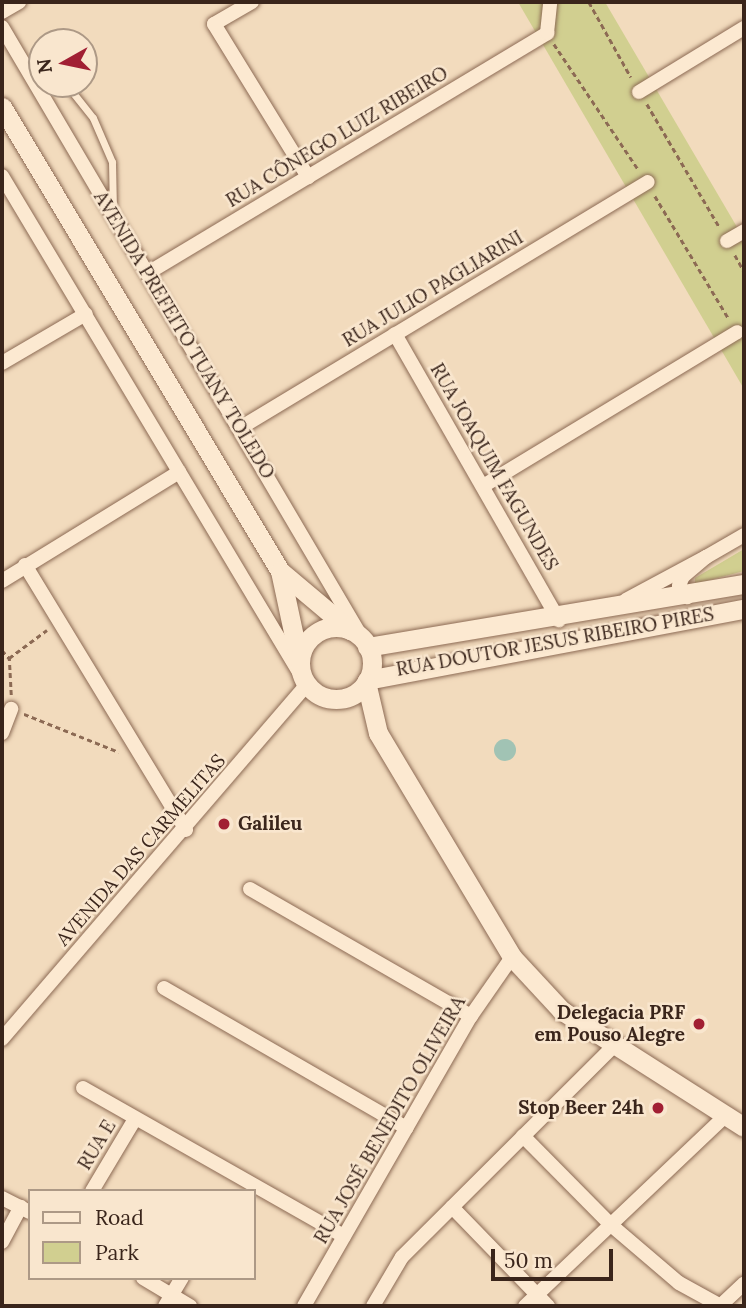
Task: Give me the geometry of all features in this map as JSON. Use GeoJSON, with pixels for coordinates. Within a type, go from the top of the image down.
{"type":"FeatureCollection","features":[{"type":"Feature","properties":{"kind":"main road","name":"AVENIDA PREFEITO TUANY TOLEDO"},"geometry":{"type":"LineString","coordinates":[[2,107],[280,571],[304,677]]}},
{"type":"Feature","properties":{"kind":"main road","name":"AVENIDA PREFEITO TUANY TOLEDO"},"geometry":{"type":"LineString","coordinates":[[280,571],[362,641]]}},
{"type":"Feature","properties":{"kind":"main road","name":"RUA DOUTOR JESUS RIBEIRO PIRES"},"geometry":{"type":"LineString","coordinates":[[362,641],[559,620],[744,584]]}},
{"type":"Feature","properties":{"kind":"main road","name":"RUA DOUTOR JESUS RIBEIRO PIRES"},"geometry":{"type":"LineString","coordinates":[[366,681],[744,609]]}},
{"type":"Feature","properties":{"kind":"main road"},"geometry":{"type":"LineString","coordinates":[[378,733],[338,699],[304,677],[318,632],[336,627],[362,641],[366,681],[378,733],[512,957],[561,1010],[613,1047],[744,1127]]}},
{"type":"Feature","properties":{"kind":"main road"},"geometry":{"type":"LineString","coordinates":[[338,699],[366,681]]}},
{"type":"Feature","properties":{"kind":"street"},"geometry":{"type":"LineString","coordinates":[[2,12],[19,2]]}},
{"type":"Feature","properties":{"kind":"street"},"geometry":{"type":"LineString","coordinates":[[252,2],[214,24],[308,177]]}},
{"type":"Feature","properties":{"kind":"street","name":"RUA CÔNEGO LUIZ RIBEIRO"},"geometry":{"type":"LineString","coordinates":[[148,273],[547,33],[550,2]]}},
{"type":"Feature","properties":{"kind":"street","name":"AVENIDA PREFEITO TUANY TOLEDO"},"geometry":{"type":"LineString","coordinates":[[2,27],[240,428],[362,641]]}},
{"type":"Feature","properties":{"kind":"street"},"geometry":{"type":"LineString","coordinates":[[639,92],[744,28]]}},
{"type":"Feature","properties":{"kind":"street"},"geometry":{"type":"LineString","coordinates":[[2,176],[304,677]]}},
{"type":"Feature","properties":{"kind":"street","name":"RUA JULIO PAGLIARINI"},"geometry":{"type":"LineString","coordinates":[[240,428],[647,182]]}},
{"type":"Feature","properties":{"kind":"street"},"geometry":{"type":"LineString","coordinates":[[727,242],[744,231]]}},
{"type":"Feature","properties":{"kind":"street"},"geometry":{"type":"LineString","coordinates":[[2,363],[86,314]]}},
{"type":"Feature","properties":{"kind":"street"},"geometry":{"type":"LineString","coordinates":[[483,486],[737,332]]}},
{"type":"Feature","properties":{"kind":"street","name":"RUA JOAQUIM FAGUNDES"},"geometry":{"type":"LineString","coordinates":[[395,334],[559,620]]}},
{"type":"Feature","properties":{"kind":"street"},"geometry":{"type":"LineString","coordinates":[[2,581],[179,472]]}},
{"type":"Feature","properties":{"kind":"street","name":"RUA DOUTOR JESUS RIBEIRO PIRES"},"geometry":{"type":"LineString","coordinates":[[602,612],[744,535]]}},
{"type":"Feature","properties":{"kind":"street","name":"RUA DOUTOR JESUS RIBEIRO PIRES"},"geometry":{"type":"LineString","coordinates":[[687,597],[679,586],[683,576],[706,557]]}},
{"type":"Feature","properties":{"kind":"street"},"geometry":{"type":"LineString","coordinates":[[25,565],[186,830]]}},
{"type":"Feature","properties":{"kind":"street","name":"AVENIDA DAS CARMELITAS"},"geometry":{"type":"LineString","coordinates":[[2,1040],[186,830],[304,677]]}},
{"type":"Feature","properties":{"kind":"street"},"geometry":{"type":"LineString","coordinates":[[2,733],[11,709]]}},
{"type":"Feature","properties":{"kind":"street"},"geometry":{"type":"LineString","coordinates":[[250,889],[471,1016]]}},
{"type":"Feature","properties":{"kind":"street","name":"RUA JOSÉ BENEDITO OLIVEIRA"},"geometry":{"type":"LineString","coordinates":[[304,1306],[471,1016],[512,957]]}},
{"type":"Feature","properties":{"kind":"street"},"geometry":{"type":"LineString","coordinates":[[164,988],[406,1128]]}},
{"type":"Feature","properties":{"kind":"street"},"geometry":{"type":"LineString","coordinates":[[373,1306],[402,1256],[613,1047]]}},
{"type":"Feature","properties":{"kind":"street"},"geometry":{"type":"LineString","coordinates":[[83,1088],[238,1185]]}},
{"type":"Feature","properties":{"kind":"street"},"geometry":{"type":"LineString","coordinates":[[525,1306],[725,1116]]}},
{"type":"Feature","properties":{"kind":"street","name":"RUA E"},"geometry":{"type":"LineString","coordinates":[[93,1189],[135,1119]]}},
{"type":"Feature","properties":{"kind":"street"},"geometry":{"type":"LineString","coordinates":[[523,1136],[611,1225],[679,1283],[720,1306],[744,1284]]}},
{"type":"Feature","properties":{"kind":"street"},"geometry":{"type":"LineString","coordinates":[[256,1194],[344,1236]]}},
{"type":"Feature","properties":{"kind":"street"},"geometry":{"type":"LineString","coordinates":[[2,1198],[25,1209],[2,1242]]}},
{"type":"Feature","properties":{"kind":"street"},"geometry":{"type":"LineString","coordinates":[[452,1207],[548,1306]]}},
{"type":"Feature","properties":{"kind":"street"},"geometry":{"type":"LineString","coordinates":[[145,1280],[168,1301],[190,1306]]}},
{"type":"Feature","properties":{"kind":"street"},"geometry":{"type":"LineString","coordinates":[[168,1301],[180,1280]]}},
{"type":"Feature","properties":{"kind":"lane"},"geometry":{"type":"LineString","coordinates":[[23,63],[28,65]]}},
{"type":"Feature","properties":{"kind":"lane"},"geometry":{"type":"LineString","coordinates":[[77,98],[93,118],[112,162],[113,214]]}},
{"type":"Feature","properties":{"kind":"path"},"geometry":{"type":"LineString","coordinates":[[590,2],[639,92],[744,271]]}},
{"type":"Feature","properties":{"kind":"path"},"geometry":{"type":"LineString","coordinates":[[9,658],[61,621]]}},
{"type":"Feature","properties":{"kind":"path"},"geometry":{"type":"LineString","coordinates":[[2,650],[9,658],[11,709],[142,761]]}},
{"type":"Feature","properties":{"kind":"green space"},"geometry":{"type":"Polygon","coordinates":[[[518,2],[605,2],[744,239],[744,389],[518,2]]]}},
{"type":"Feature","properties":{"kind":"green space"},"geometry":{"type":"Polygon","coordinates":[[[744,549],[744,571],[695,584],[695,578],[744,549]]]}},
{"type":"Feature","properties":{"kind":"shaded area"},"geometry":{"type":"Polygon","coordinates":[[[505,739],[513,742],[516,750],[513,758],[505,761],[497,758],[494,750],[497,742],[505,739]]]}},
{"type":"Feature","properties":{"kind":"place","name":"Galileu"},"geometry":{"type":"Point","coordinates":[224,824]}},
{"type":"Feature","properties":{"kind":"place","name":"Delegacia PRF em Pouso Alegre"},"geometry":{"type":"Point","coordinates":[699,1024]}},
{"type":"Feature","properties":{"kind":"place","name":"Stop Beer 24h"},"geometry":{"type":"Point","coordinates":[658,1108]}}]}
